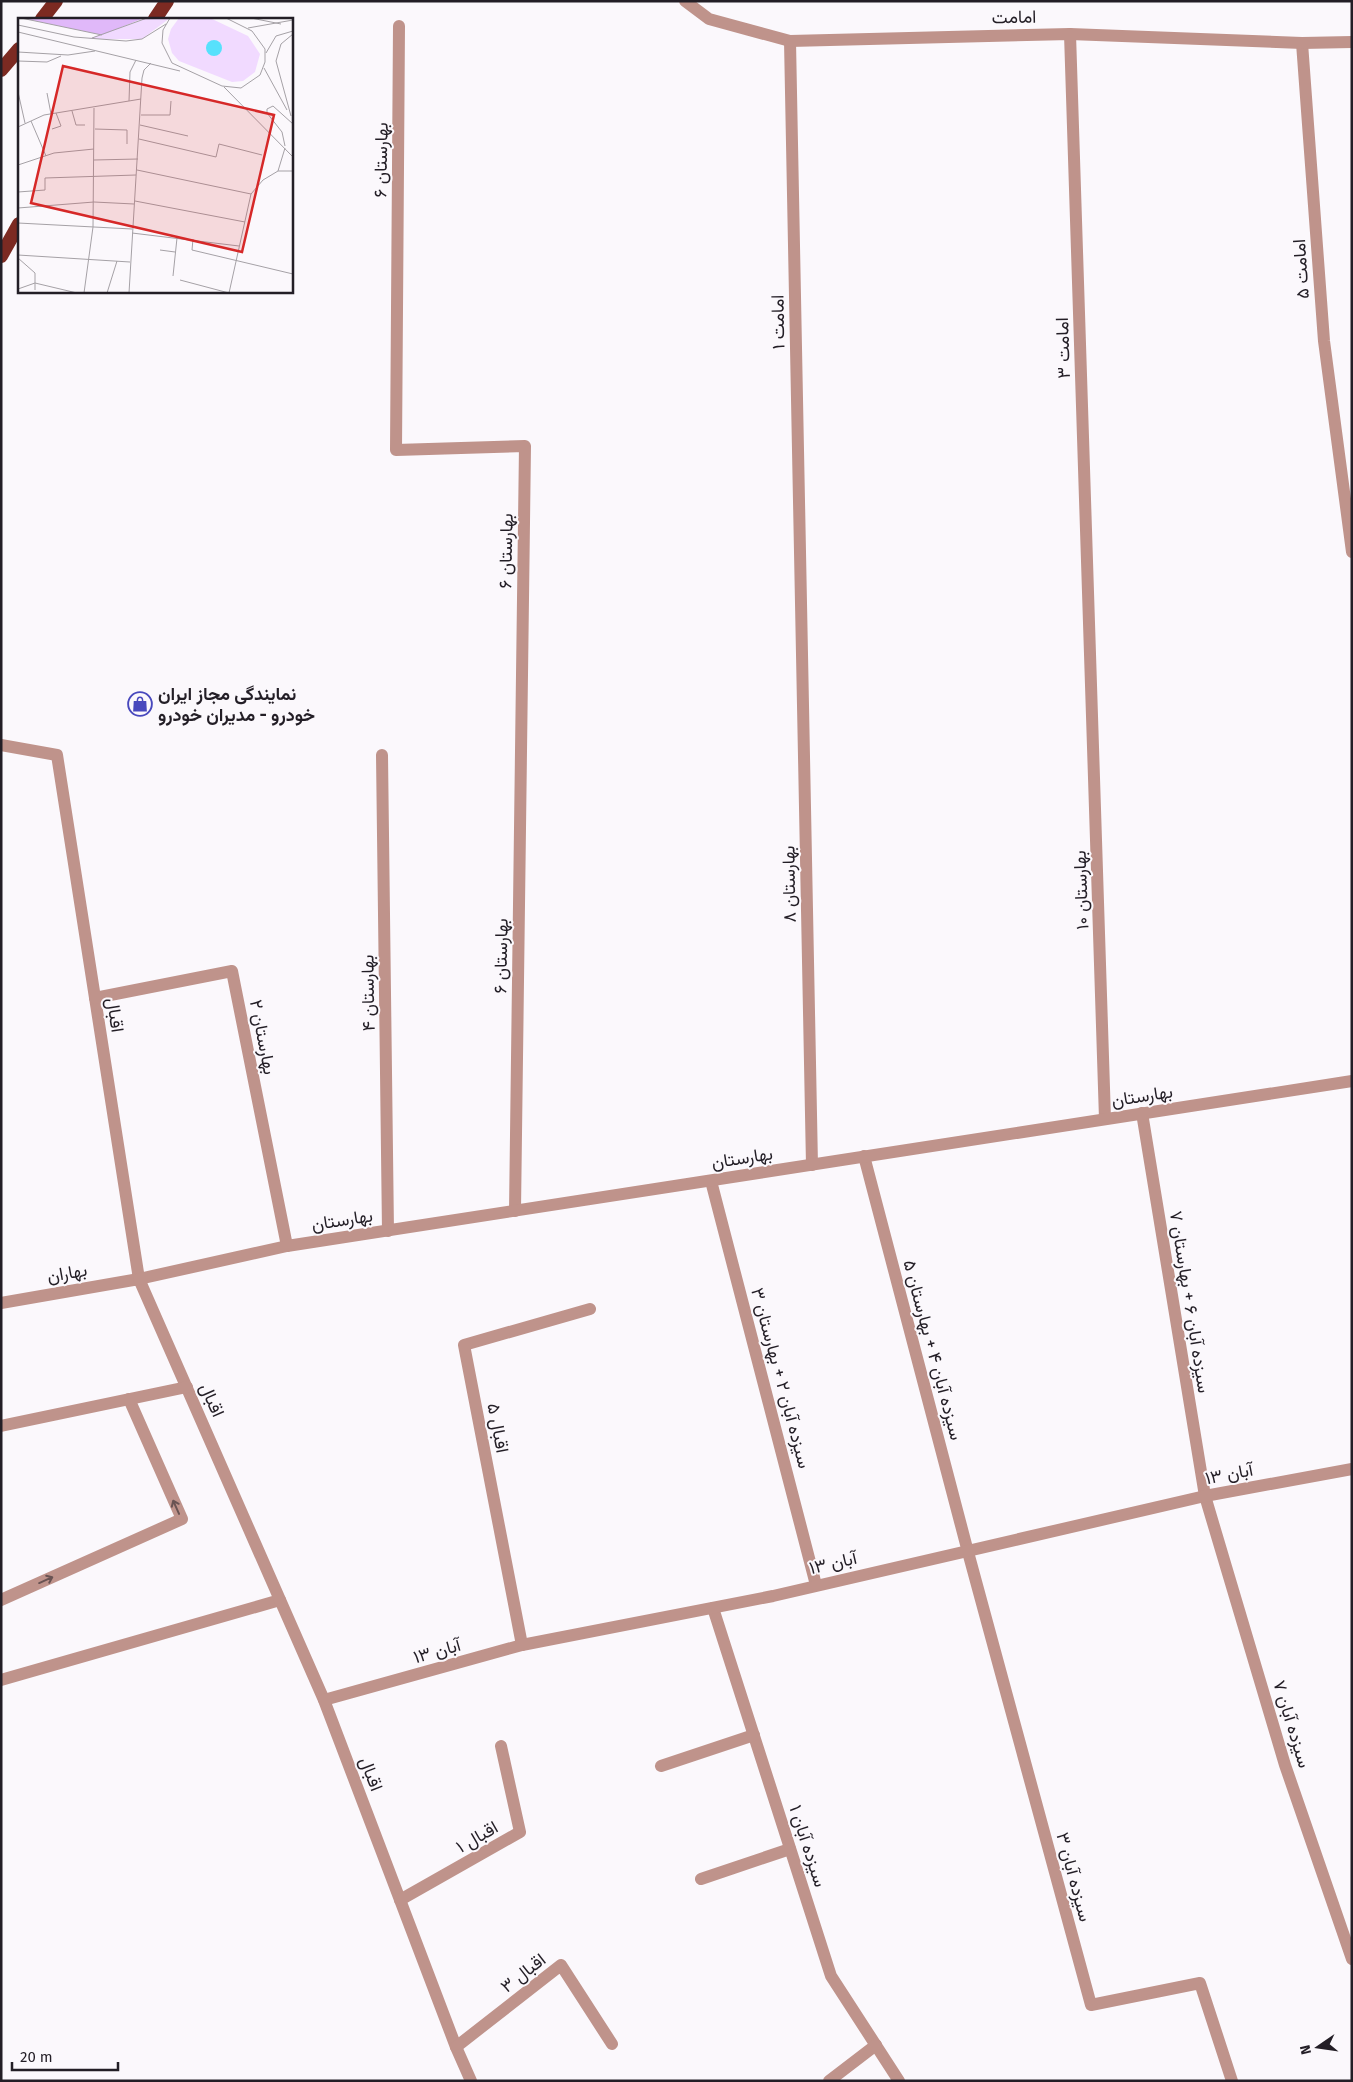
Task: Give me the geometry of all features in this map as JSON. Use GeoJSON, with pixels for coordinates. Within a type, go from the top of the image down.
{"type":"FeatureCollection","features":[{"type":"Feature","properties":{"kind":"highway"},"geometry":{"type":"LineString","coordinates":[[43,18],[56,1]]}},
{"type":"Feature","properties":{"kind":"highway"},"geometry":{"type":"LineString","coordinates":[[156,18],[167,1]]}},
{"type":"Feature","properties":{"kind":"highway"},"geometry":{"type":"LineString","coordinates":[[1,70],[18,50]]}},
{"type":"Feature","properties":{"kind":"highway"},"geometry":{"type":"LineString","coordinates":[[1,256],[18,226]]}},
{"type":"Feature","properties":{"kind":"street","name":"امامت"},"geometry":{"type":"LineString","coordinates":[[685,1],[709,18],[790,41],[1070,34],[1302,43],[1352,42]]}},
{"type":"Feature","properties":{"kind":"street","name":"بهارستان ۶"},"geometry":{"type":"LineString","coordinates":[[399,26],[396,450],[525,446],[515,1211]]}},
{"type":"Feature","properties":{"kind":"street","name":"امامت ۳"},"geometry":{"type":"LineString","coordinates":[[1070,34],[1090,660]]}},
{"type":"Feature","properties":{"kind":"street","name":"امامت ۱"},"geometry":{"type":"LineString","coordinates":[[790,41],[801,602]]}},
{"type":"Feature","properties":{"kind":"street","name":"امامت ۵"},"geometry":{"type":"LineString","coordinates":[[1302,43],[1324,341],[1348,491],[1352,552]]}},
{"type":"Feature","properties":{"kind":"street","name":"بهارستان ۸"},"geometry":{"type":"LineString","coordinates":[[801,602],[812,1165]]}},
{"type":"Feature","properties":{"kind":"street","name":"بهارستان ۱۰"},"geometry":{"type":"LineString","coordinates":[[1090,660],[1106,1119]]}},
{"type":"Feature","properties":{"kind":"street","name":"اقبال"},"geometry":{"type":"LineString","coordinates":[[1,745],[58,755],[139,1278],[324,1700],[456,2047],[471,2081]]}},
{"type":"Feature","properties":{"kind":"street","name":"بهارستان ۴"},"geometry":{"type":"LineString","coordinates":[[382,755],[388,1231]]}},
{"type":"Feature","properties":{"kind":"street","name":"بهارستان ۲"},"geometry":{"type":"LineString","coordinates":[[95,998],[232,971],[287,1246]]}},
{"type":"Feature","properties":{"kind":"street","name":"بهارستان"},"geometry":{"type":"LineString","coordinates":[[139,1278],[287,1246],[1352,1081]]}},
{"type":"Feature","properties":{"kind":"street","name":"سیزده آبان ۶ + بهارستان ۷"},"geometry":{"type":"LineString","coordinates":[[1142,1114],[1205,1496]]}},
{"type":"Feature","properties":{"kind":"street","name":"سیزده آبان ۴ + بهارستان ۵"},"geometry":{"type":"LineString","coordinates":[[864,1156],[968,1552]]}},
{"type":"Feature","properties":{"kind":"street","name":"سیزده آبان ۲ + بهارستان ۳"},"geometry":{"type":"LineString","coordinates":[[711,1181],[816,1584]]}},
{"type":"Feature","properties":{"kind":"street","name":"بهاران"},"geometry":{"type":"LineString","coordinates":[[1,1303],[139,1278]]}},
{"type":"Feature","properties":{"kind":"street","name":"اقبال ۵"},"geometry":{"type":"LineString","coordinates":[[522,1645],[464,1345],[590,1309]]}},
{"type":"Feature","properties":{"kind":"street"},"geometry":{"type":"LineString","coordinates":[[1,1426],[187,1387]]}},
{"type":"Feature","properties":{"kind":"street"},"geometry":{"type":"LineString","coordinates":[[1,1600],[182,1520],[129,1399]]}},
{"type":"Feature","properties":{"kind":"street","name":"۱۳ آبان"},"geometry":{"type":"LineString","coordinates":[[324,1700],[522,1645],[713,1608],[968,1552],[1205,1496],[1352,1469]]}},
{"type":"Feature","properties":{"kind":"street","name":"سیزده آبان ۷"},"geometry":{"type":"LineString","coordinates":[[1205,1496],[1285,1764],[1352,1959]]}},
{"type":"Feature","properties":{"kind":"street","name":"سیزده آبان ۳"},"geometry":{"type":"LineString","coordinates":[[968,1552],[1091,2005],[1200,1983],[1232,2081]]}},
{"type":"Feature","properties":{"kind":"street"},"geometry":{"type":"LineString","coordinates":[[1,1680],[280,1600]]}},
{"type":"Feature","properties":{"kind":"street","name":"سیزده آبان ۱"},"geometry":{"type":"LineString","coordinates":[[713,1608],[831,1976],[898,2081]]}},
{"type":"Feature","properties":{"kind":"street"},"geometry":{"type":"LineString","coordinates":[[662,1766],[754,1735]]}},
{"type":"Feature","properties":{"kind":"street","name":"اقبال ۱"},"geometry":{"type":"LineString","coordinates":[[400,1900],[520,1832],[500,1746]]}},
{"type":"Feature","properties":{"kind":"street"},"geometry":{"type":"LineString","coordinates":[[701,1878],[790,1849]]}},
{"type":"Feature","properties":{"kind":"street","name":"اقبال ۳"},"geometry":{"type":"LineString","coordinates":[[456,2047],[561,1965],[612,2044]]}},
{"type":"Feature","properties":{"kind":"street"},"geometry":{"type":"LineString","coordinates":[[829,2081],[876,2045]]}},
{"type":"Feature","properties":{"kind":"place","name":"نمایندگی مجاز ایران خودرو - مدیران خودرو"},"geometry":{"type":"Point","coordinates":[140,704]}}]}
